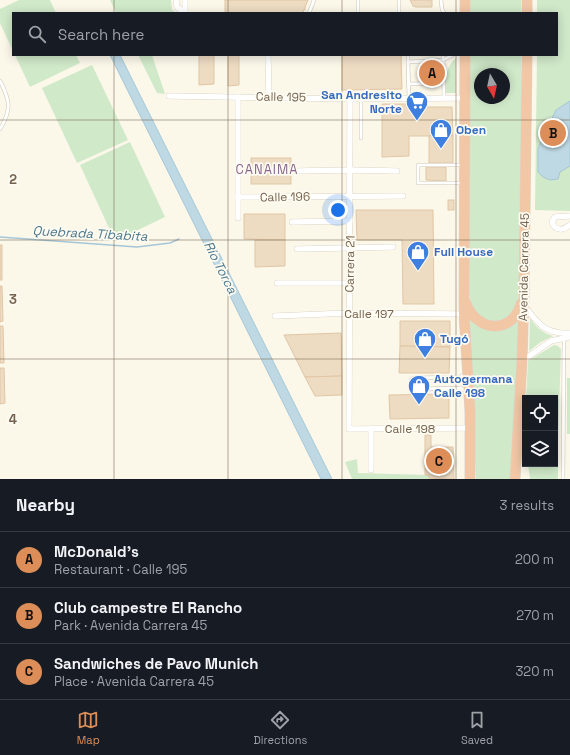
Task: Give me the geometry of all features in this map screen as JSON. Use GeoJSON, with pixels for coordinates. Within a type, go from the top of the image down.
{"type":"FeatureCollection","features":[{"type":"Feature","properties":{"kind":"highway"},"geometry":{"type":"LineString","coordinates":[[465,0],[465,12]]}},
{"type":"Feature","properties":{"kind":"highway"},"geometry":{"type":"LineString","coordinates":[[527,0],[527,12]]}},
{"type":"Feature","properties":{"kind":"highway"},"geometry":{"type":"LineString","coordinates":[[465,56],[464,314],[470,428],[470,479]]}},
{"type":"Feature","properties":{"kind":"highway","name":"Avenida Carrera 45"},"geometry":{"type":"LineString","coordinates":[[515,479],[524,305],[527,56]]}},
{"type":"Feature","properties":{"kind":"highway"},"geometry":{"type":"LineString","coordinates":[[464,293],[468,311],[474,318],[481,323],[490,326],[499,326],[508,323],[515,317],[520,309],[524,292]]}},
{"type":"Feature","properties":{"kind":"street"},"geometry":{"type":"LineString","coordinates":[[176,0],[177,7],[184,12]]}},
{"type":"Feature","properties":{"kind":"street"},"geometry":{"type":"LineString","coordinates":[[185,0],[185,12]]}},
{"type":"Feature","properties":{"kind":"street"},"geometry":{"type":"LineString","coordinates":[[268,56],[269,97]]}},
{"type":"Feature","properties":{"kind":"street","name":"Calle 195"},"geometry":{"type":"LineString","coordinates":[[169,96],[350,99],[465,98]]}},
{"type":"Feature","properties":{"kind":"street"},"geometry":{"type":"LineString","coordinates":[[238,97],[238,218]]}},
{"type":"Feature","properties":{"kind":"street","name":"Carrera 21"},"geometry":{"type":"LineString","coordinates":[[350,99],[350,429]]}},
{"type":"Feature","properties":{"kind":"street"},"geometry":{"type":"LineString","coordinates":[[297,171],[398,171]]}},
{"type":"Feature","properties":{"kind":"street","name":"Calle 196"},"geometry":{"type":"LineString","coordinates":[[238,197],[403,196]]}},
{"type":"Feature","properties":{"kind":"street"},"geometry":{"type":"LineString","coordinates":[[570,216],[555,217],[552,222],[555,228],[558,229],[565,228],[570,225]]}},
{"type":"Feature","properties":{"kind":"street"},"geometry":{"type":"LineString","coordinates":[[292,222],[350,221]]}},
{"type":"Feature","properties":{"kind":"street"},"geometry":{"type":"LineString","coordinates":[[297,249],[393,247]]}},
{"type":"Feature","properties":{"kind":"street"},"geometry":{"type":"LineString","coordinates":[[277,283],[350,283]]}},
{"type":"Feature","properties":{"kind":"street"},"geometry":{"type":"LineString","coordinates":[[524,305],[532,317],[543,327],[556,333],[570,335]]}},
{"type":"Feature","properties":{"kind":"street","name":"Calle 197"},"geometry":{"type":"LineString","coordinates":[[275,316],[349,313],[464,314]]}},
{"type":"Feature","properties":{"kind":"street"},"geometry":{"type":"LineString","coordinates":[[522,361],[551,341],[564,335]]}},
{"type":"Feature","properties":{"kind":"street","name":"Calle 198"},"geometry":{"type":"LineString","coordinates":[[350,429],[470,428]]}},
{"type":"Feature","properties":{"kind":"street"},"geometry":{"type":"LineString","coordinates":[[371,429],[371,470]]}},
{"type":"Feature","properties":{"kind":"lane"},"geometry":{"type":"LineString","coordinates":[[309,12],[314,0]]}},
{"type":"Feature","properties":{"kind":"lane"},"geometry":{"type":"LineString","coordinates":[[358,0],[358,12]]}},
{"type":"Feature","properties":{"kind":"lane"},"geometry":{"type":"LineString","coordinates":[[399,0],[399,12]]}},
{"type":"Feature","properties":{"kind":"lane"},"geometry":{"type":"LineString","coordinates":[[441,0],[444,12]]}},
{"type":"Feature","properties":{"kind":"lane"},"geometry":{"type":"LineString","coordinates":[[408,56],[408,99]]}},
{"type":"Feature","properties":{"kind":"lane"},"geometry":{"type":"LineString","coordinates":[[443,56],[444,98]]}},
{"type":"Feature","properties":{"kind":"lane"},"geometry":{"type":"LineString","coordinates":[[408,62],[444,60],[451,56]]}},
{"type":"Feature","properties":{"kind":"lane"},"geometry":{"type":"LineString","coordinates":[[0,81],[6,92],[9,103],[8,112],[0,128]]}},
{"type":"Feature","properties":{"kind":"lane"},"geometry":{"type":"LineString","coordinates":[[408,84],[444,83]]}},
{"type":"Feature","properties":{"kind":"lane"},"geometry":{"type":"LineString","coordinates":[[361,99],[361,138]]}},
{"type":"Feature","properties":{"kind":"lane"},"geometry":{"type":"LineString","coordinates":[[465,165],[418,165],[418,183],[465,183]]}},
{"type":"Feature","properties":{"kind":"lane"},"geometry":{"type":"LineString","coordinates":[[563,479],[564,335]]}},
{"type":"Feature","properties":{"kind":"lane"},"geometry":{"type":"LineString","coordinates":[[467,373],[460,377],[414,378],[411,380],[411,387],[414,389],[460,388],[468,392]]}},
{"type":"Feature","properties":{"kind":"green space"},"geometry":{"type":"Polygon","coordinates":[[[19,0],[50,0],[56,12],[12,12],[12,49],[0,23],[0,9],[19,0]]]}},
{"type":"Feature","properties":{"kind":"green space"},"geometry":{"type":"Polygon","coordinates":[[[110,0],[171,0],[172,10],[175,12],[116,12],[110,0]]]}},
{"type":"Feature","properties":{"kind":"green space"},"geometry":{"type":"Polygon","coordinates":[[[469,0],[521,0],[521,12],[469,12],[469,0]]]}},
{"type":"Feature","properties":{"kind":"green space"},"geometry":{"type":"Polygon","coordinates":[[[537,0],[570,0],[570,211],[535,210],[537,56],[558,56],[558,12],[537,12],[537,0]]]}},
{"type":"Feature","properties":{"kind":"green space"},"geometry":{"type":"Polygon","coordinates":[[[15,56],[76,56],[80,63],[30,87],[15,56]]]}},
{"type":"Feature","properties":{"kind":"green space"},"geometry":{"type":"Polygon","coordinates":[[[138,56],[152,56],[165,94],[157,93],[138,56]]]}},
{"type":"Feature","properties":{"kind":"green space"},"geometry":{"type":"Polygon","coordinates":[[[469,56],[521,56],[522,123],[519,291],[517,303],[514,312],[508,318],[503,320],[492,322],[487,321],[477,315],[474,311],[469,293],[469,56]]]}},
{"type":"Feature","properties":{"kind":"green space"},"geometry":{"type":"Polygon","coordinates":[[[456,58],[456,93],[446,93],[446,78],[448,70],[456,58]]]}},
{"type":"Feature","properties":{"kind":"green space"},"geometry":{"type":"Polygon","coordinates":[[[92,65],[128,140],[77,163],[42,88],[92,65]]]}},
{"type":"Feature","properties":{"kind":"green space"},"geometry":{"type":"Polygon","coordinates":[[[130,142],[165,217],[115,241],[80,165],[130,142]]]}},
{"type":"Feature","properties":{"kind":"green space"},"geometry":{"type":"Polygon","coordinates":[[[468,317],[480,327],[494,331],[507,328],[520,318],[510,479],[476,479],[468,317]]]}},
{"type":"Feature","properties":{"kind":"green space"},"geometry":{"type":"Polygon","coordinates":[[[530,318],[540,329],[553,336],[541,342],[529,351],[530,318]]]}},
{"type":"Feature","properties":{"kind":"green space"},"geometry":{"type":"Polygon","coordinates":[[[554,345],[561,349],[558,442],[558,395],[526,395],[528,361],[554,345]]]}},
{"type":"Feature","properties":{"kind":"green space"},"geometry":{"type":"Polygon","coordinates":[[[567,378],[570,378],[570,434],[567,434],[567,378]]]}},
{"type":"Feature","properties":{"kind":"green space"},"geometry":{"type":"Polygon","coordinates":[[[357,459],[358,473],[429,475],[429,479],[352,479],[345,462],[357,459]]]}},
{"type":"Feature","properties":{"kind":"green space"},"geometry":{"type":"Polygon","coordinates":[[[528,467],[558,467],[558,479],[530,479],[528,467]]]}},
{"type":"Feature","properties":{"kind":"water","name":"Río Torca"},"geometry":{"type":"Polygon","coordinates":[[[110,56],[120,56],[332,479],[321,479],[110,56]]]}},
{"type":"Feature","properties":{"kind":"water"},"geometry":{"type":"Polygon","coordinates":[[[570,101],[570,166],[560,172],[558,179],[550,180],[543,177],[538,172],[538,148],[556,110],[570,101]]]}},
{"type":"Feature","properties":{"kind":"building"},"geometry":{"type":"Polygon","coordinates":[[[225,0],[308,0],[305,10],[303,10],[304,12],[225,12],[225,0]]]}},
{"type":"Feature","properties":{"kind":"building"},"geometry":{"type":"Polygon","coordinates":[[[410,0],[432,0],[432,7],[416,7],[413,6],[410,0]]]}},
{"type":"Feature","properties":{"kind":"building"},"geometry":{"type":"Polygon","coordinates":[[[199,56],[214,56],[214,84],[199,85],[199,56]]]}},
{"type":"Feature","properties":{"kind":"building"},"geometry":{"type":"Polygon","coordinates":[[[228,56],[239,56],[239,85],[228,86],[228,56]]]}},
{"type":"Feature","properties":{"kind":"building","name":"San Andresito Norte"},"geometry":{"type":"Polygon","coordinates":[[[342,56],[401,56],[402,89],[342,90],[342,56]]]}},
{"type":"Feature","properties":{"kind":"building"},"geometry":{"type":"Polygon","coordinates":[[[442,65],[443,80],[421,80],[421,66],[442,65]]]}},
{"type":"Feature","properties":{"kind":"building","name":"San Andresito Norte"},"geometry":{"type":"Polygon","coordinates":[[[382,104],[408,104],[408,107],[452,107],[453,136],[409,136],[409,156],[382,157],[382,104]]]}},
{"type":"Feature","properties":{"kind":"building","name":"Oben"},"geometry":{"type":"Polygon","coordinates":[[[429,136],[453,136],[453,163],[429,163],[429,136]]]}},
{"type":"Feature","properties":{"kind":"building"},"geometry":{"type":"Polygon","coordinates":[[[251,158],[291,158],[291,184],[251,184],[251,158]]]}},
{"type":"Feature","properties":{"kind":"building"},"geometry":{"type":"Polygon","coordinates":[[[426,167],[446,167],[446,181],[426,180],[426,167]]]}},
{"type":"Feature","properties":{"kind":"building"},"geometry":{"type":"Polygon","coordinates":[[[448,200],[454,200],[454,210],[448,210],[448,200]]]}},
{"type":"Feature","properties":{"kind":"building","name":"Full House"},"geometry":{"type":"Polygon","coordinates":[[[356,210],[433,210],[434,304],[403,304],[402,240],[357,240],[356,210]]]}},
{"type":"Feature","properties":{"kind":"building"},"geometry":{"type":"Polygon","coordinates":[[[244,214],[285,214],[285,240],[244,239],[244,214]]]}},
{"type":"Feature","properties":{"kind":"building"},"geometry":{"type":"Polygon","coordinates":[[[255,240],[285,240],[285,266],[255,267],[255,240]]]}},
{"type":"Feature","properties":{"kind":"building"},"geometry":{"type":"Polygon","coordinates":[[[0,245],[2,245],[2,280],[0,280],[0,245]]]}},
{"type":"Feature","properties":{"kind":"building"},"geometry":{"type":"Polygon","coordinates":[[[0,286],[2,286],[3,321],[0,322],[0,286]]]}},
{"type":"Feature","properties":{"kind":"building"},"geometry":{"type":"Polygon","coordinates":[[[400,321],[450,321],[450,347],[400,346],[400,321]]]}},
{"type":"Feature","properties":{"kind":"building"},"geometry":{"type":"Polygon","coordinates":[[[0,326],[3,326],[4,363],[0,363],[0,326]]]}},
{"type":"Feature","properties":{"kind":"building"},"geometry":{"type":"Polygon","coordinates":[[[341,333],[342,376],[305,377],[284,335],[341,333]]]}},
{"type":"Feature","properties":{"kind":"building","name":"Tugó"},"geometry":{"type":"Polygon","coordinates":[[[400,346],[450,347],[449,373],[399,373],[400,346]]]}},
{"type":"Feature","properties":{"kind":"building"},"geometry":{"type":"Polygon","coordinates":[[[0,368],[4,368],[5,403],[0,404],[0,368]]]}},
{"type":"Feature","properties":{"kind":"building"},"geometry":{"type":"Polygon","coordinates":[[[342,376],[342,395],[315,396],[305,377],[342,376]]]}},
{"type":"Feature","properties":{"kind":"building","name":"Autogermana Calle 198"},"geometry":{"type":"Polygon","coordinates":[[[449,394],[449,418],[390,419],[389,395],[449,394]]]}},
{"type":"Feature","properties":{"kind":"building"},"geometry":{"type":"Polygon","coordinates":[[[425,435],[431,435],[431,447],[453,447],[454,479],[429,479],[429,475],[425,475],[425,435]]]}},
{"type":"Feature","properties":{"kind":"waterway","name":"Quebrada Tibabita"},"geometry":{"type":"LineString","coordinates":[[0,237],[137,247],[170,243],[179,239]]}},
{"type":"Feature","properties":{"kind":"place","name":"McDonald's"},"geometry":{"type":"Point","coordinates":[432,73]}},
{"type":"Feature","properties":{"kind":"place","name":"San Andresito Norte"},"geometry":{"type":"Point","coordinates":[417,122]}},
{"type":"Feature","properties":{"kind":"place","name":"Club campestre El Rancho"},"geometry":{"type":"Point","coordinates":[553,133]}},
{"type":"Feature","properties":{"kind":"place","name":"Oben"},"geometry":{"type":"Point","coordinates":[441,150]}},
{"type":"Feature","properties":{"kind":"place","name":"Full House"},"geometry":{"type":"Point","coordinates":[418,272]}},
{"type":"Feature","properties":{"kind":"place","name":"Tugó"},"geometry":{"type":"Point","coordinates":[425,358]}},
{"type":"Feature","properties":{"kind":"place","name":"Autogermana Calle 198"},"geometry":{"type":"Point","coordinates":[419,406]}},
{"type":"Feature","properties":{"kind":"place","name":"Sandwiches de Pavo Munich"},"geometry":{"type":"Point","coordinates":[439,461]}},
{"type":"Feature","properties":{"kind":"district","name":"CANAIMA"},"geometry":{"type":"Point","coordinates":[267,169]}}]}
